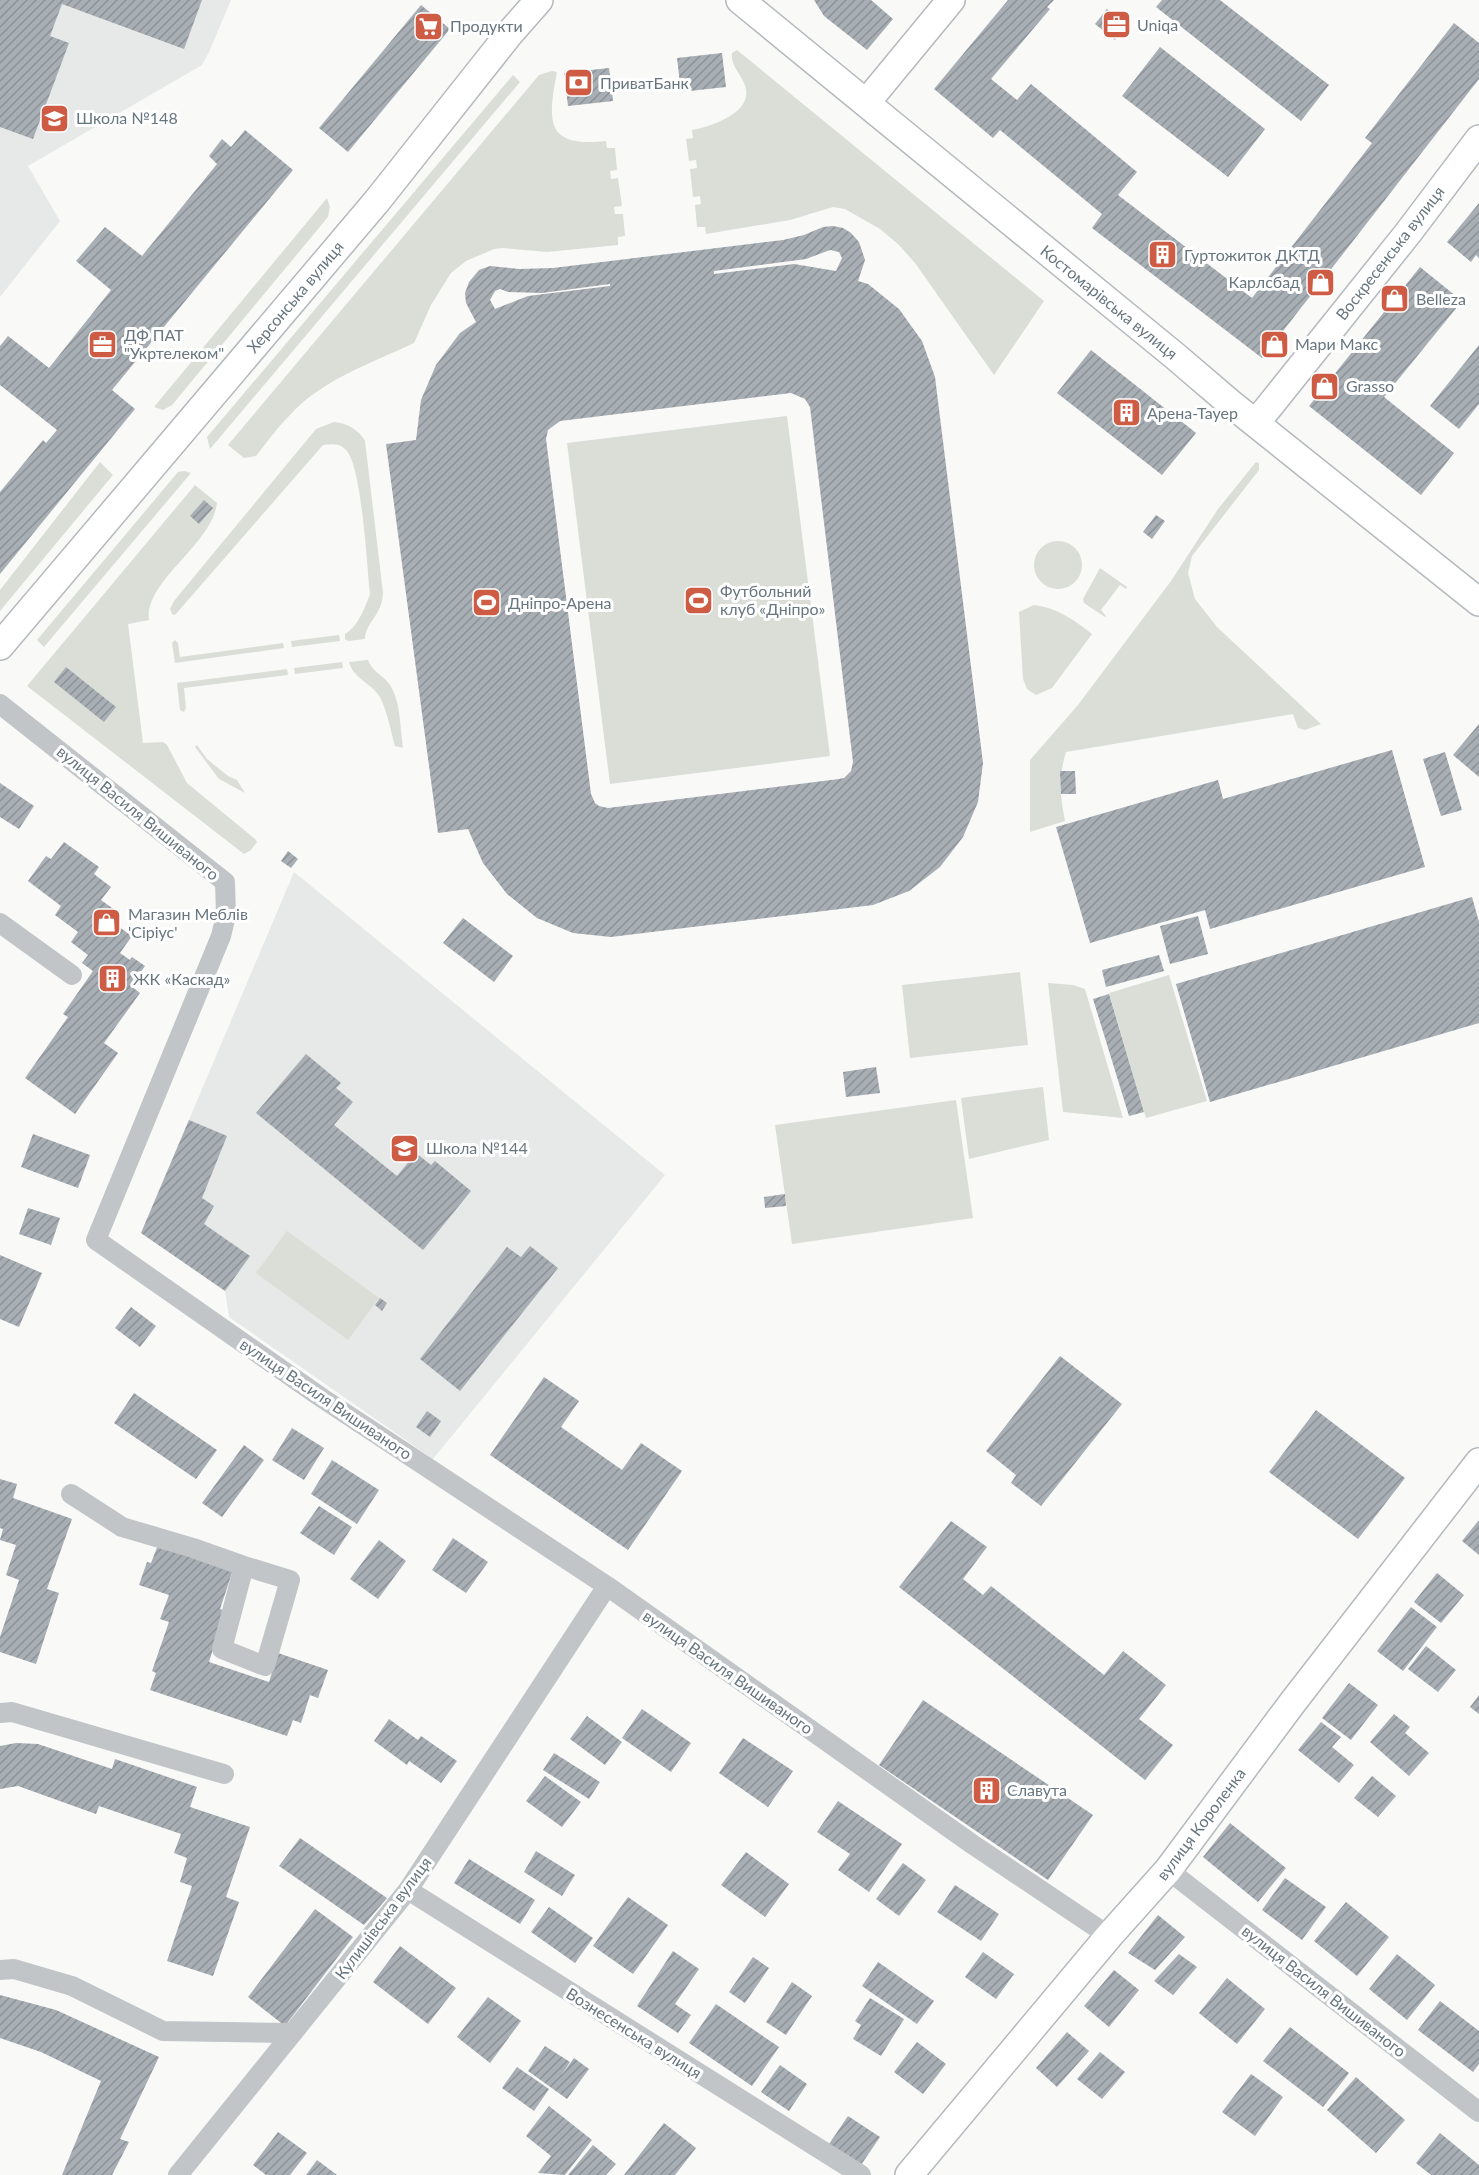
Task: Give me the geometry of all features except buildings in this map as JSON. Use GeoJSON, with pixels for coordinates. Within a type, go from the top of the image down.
{"type":"FeatureCollection","features":[{"type":"Feature","properties":{"kind":"street","name":"Херсонська вулиця"},"geometry":{"type":"LineString","coordinates":[[0,646],[377,201],[510,33],[539,0]]}},
{"type":"Feature","properties":{"kind":"street","name":"Костомарівська вулиця"},"geometry":{"type":"LineString","coordinates":[[740,0],[1256,423],[1479,602]]}},
{"type":"Feature","properties":{"kind":"street"},"geometry":{"type":"LineString","coordinates":[[866,103],[951,0]]}},
{"type":"Feature","properties":{"kind":"street","name":"Воскресенська вулиця"},"geometry":{"type":"LineString","coordinates":[[1256,423],[1479,139]]}},
{"type":"Feature","properties":{"kind":"street","name":"вулиця Василя Вишиваного"},"geometry":{"type":"LineString","coordinates":[[0,704],[225,882],[226,915],[221,936],[96,1240],[322,1398],[607,1586],[972,1844],[1109,1936]]}},
{"type":"Feature","properties":{"kind":"street"},"geometry":{"type":"LineString","coordinates":[[0,923],[72,975]]}},
{"type":"Feature","properties":{"kind":"street","name":"вулиця Короленка"},"geometry":{"type":"LineString","coordinates":[[909,2175],[1109,1936],[1168,1870],[1293,1702],[1479,1462]]}},
{"type":"Feature","properties":{"kind":"street"},"geometry":{"type":"LineString","coordinates":[[71,1494],[122,1527],[193,1548],[290,1581],[265,1666],[222,1649],[244,1566]]}},
{"type":"Feature","properties":{"kind":"street","name":"Кулишівська вулиця"},"geometry":{"type":"LineString","coordinates":[[186,2172],[293,2033],[408,1890],[607,1586]]}},
{"type":"Feature","properties":{"kind":"street"},"geometry":{"type":"LineString","coordinates":[[0,1713],[12,1712],[224,1774]]}},
{"type":"Feature","properties":{"kind":"street","name":"вулиця Василя Вишиваного"},"geometry":{"type":"LineString","coordinates":[[1168,1870],[1479,2112]]}},
{"type":"Feature","properties":{"kind":"street","name":"Вознесенська вулиця"},"geometry":{"type":"LineString","coordinates":[[408,1890],[861,2175]]}},
{"type":"Feature","properties":{"kind":"street"},"geometry":{"type":"LineString","coordinates":[[0,1970],[14,1969],[72,1986],[163,2031],[293,2033]]}},
{"type":"Feature","properties":{"kind":"shaded area","name":"Школа №148"},"geometry":{"type":"Polygon","coordinates":[[[0,0],[231,0],[202,65],[28,166],[60,221],[0,297],[0,0]]]}},
{"type":"Feature","properties":{"kind":"shaded area"},"geometry":{"type":"Polygon","coordinates":[[[737,50],[1044,301],[994,375],[915,263],[899,245],[880,229],[845,209],[833,207],[790,220],[706,234],[705,227],[697,227],[695,205],[701,204],[700,196],[693,197],[690,169],[697,168],[696,160],[689,161],[686,139],[693,138],[692,130],[731,116],[744,102],[746,93],[744,83],[732,57],[732,53],[737,50]]]}},
{"type":"Feature","properties":{"kind":"shaded area"},"geometry":{"type":"Polygon","coordinates":[[[552,71],[557,72],[552,117],[561,135],[571,140],[586,142],[606,141],[607,148],[615,148],[617,170],[610,171],[611,179],[618,178],[622,206],[614,207],[615,214],[623,214],[625,236],[618,237],[618,245],[547,252],[503,248],[494,249],[466,261],[451,273],[431,305],[414,343],[348,373],[316,392],[285,421],[256,456],[244,458],[228,445],[539,75],[552,71]]]}},
{"type":"Feature","properties":{"kind":"shaded area"},"geometry":{"type":"Polygon","coordinates":[[[513,75],[520,82],[210,449],[207,437],[513,75]]]}},
{"type":"Feature","properties":{"kind":"shaded area"},"geometry":{"type":"Polygon","coordinates":[[[327,198],[330,207],[328,217],[172,405],[163,410],[154,407],[327,198]]]}},
{"type":"Feature","properties":{"kind":"shaded area","name":"Футбольний клуб «Дніпро»"},"geometry":{"type":"Polygon","coordinates":[[[787,416],[830,756],[610,784],[567,443],[787,416]]]}},
{"type":"Feature","properties":{"kind":"shaded area"},"geometry":{"type":"Polygon","coordinates":[[[334,422],[352,428],[365,441],[383,593],[380,607],[368,627],[365,639],[348,641],[345,639],[345,634],[354,627],[370,594],[363,517],[356,474],[351,458],[345,449],[335,444],[323,445],[175,615],[172,614],[170,609],[174,601],[316,429],[334,422]]]}},
{"type":"Feature","properties":{"kind":"shaded area"},"geometry":{"type":"Polygon","coordinates":[[[100,462],[113,475],[0,611],[0,590],[100,462]]]}},
{"type":"Feature","properties":{"kind":"shaded area"},"geometry":{"type":"Polygon","coordinates":[[[1256,462],[1259,463],[1259,470],[1192,556],[1188,573],[1195,599],[1217,627],[1321,724],[1305,730],[1298,728],[1293,714],[1066,752],[1061,786],[1065,821],[1030,832],[1030,760],[1078,705],[1171,581],[1218,509],[1256,462]]]}},
{"type":"Feature","properties":{"kind":"shaded area"},"geometry":{"type":"Polygon","coordinates":[[[178,472],[191,473],[44,647],[37,640],[178,472]]]}},
{"type":"Feature","properties":{"kind":"shaded area"},"geometry":{"type":"Polygon","coordinates":[[[195,485],[217,503],[212,518],[204,534],[157,591],[150,605],[149,620],[128,624],[143,743],[163,742],[167,745],[187,783],[255,839],[257,842],[251,850],[244,854],[27,686],[195,485]]]}},
{"type":"Feature","properties":{"kind":"shaded area"},"geometry":{"type":"Polygon","coordinates":[[[1053,541],[1063,541],[1078,551],[1082,565],[1081,574],[1072,585],[1063,589],[1053,589],[1038,579],[1034,570],[1034,560],[1044,545],[1053,541]]]}},
{"type":"Feature","properties":{"kind":"shaded area"},"geometry":{"type":"Polygon","coordinates":[[[1100,568],[1127,587],[1126,589],[1120,585],[1101,610],[1105,617],[1084,603],[1083,599],[1100,568]]]}},
{"type":"Feature","properties":{"kind":"shaded area"},"geometry":{"type":"Polygon","coordinates":[[[1034,605],[1072,619],[1092,634],[1052,688],[1036,695],[1027,689],[1023,679],[1019,612],[1034,605]]]}},
{"type":"Feature","properties":{"kind":"shaded area"},"geometry":{"type":"Polygon","coordinates":[[[339,635],[340,641],[292,647],[291,641],[339,635]]]}},
{"type":"Feature","properties":{"kind":"shaded area"},"geometry":{"type":"Polygon","coordinates":[[[175,640],[178,643],[180,657],[283,643],[284,648],[175,663],[172,643],[175,640]]]}},
{"type":"Feature","properties":{"kind":"shaded area"},"geometry":{"type":"Polygon","coordinates":[[[368,660],[372,668],[394,692],[403,748],[395,746],[386,711],[377,693],[354,672],[349,662],[368,660]]]}},
{"type":"Feature","properties":{"kind":"shaded area"},"geometry":{"type":"Polygon","coordinates":[[[342,662],[343,668],[295,674],[294,668],[342,662]]]}},
{"type":"Feature","properties":{"kind":"shaded area"},"geometry":{"type":"Polygon","coordinates":[[[287,669],[288,675],[184,688],[186,708],[184,712],[180,710],[177,683],[287,669]]]}},
{"type":"Feature","properties":{"kind":"shaded area"},"geometry":{"type":"Polygon","coordinates":[[[197,745],[207,759],[228,776],[237,780],[245,793],[219,779],[195,747],[197,745]]]}},
{"type":"Feature","properties":{"kind":"shaded area","name":"Школа №144"},"geometry":{"type":"Polygon","coordinates":[[[294,872],[665,1175],[433,1459],[229,1317],[225,1290],[141,1233],[294,872]]]}},
{"type":"Feature","properties":{"kind":"shaded area"},"geometry":{"type":"Polygon","coordinates":[[[1020,972],[1028,1045],[910,1058],[902,985],[1020,972]]]}},
{"type":"Feature","properties":{"kind":"shaded area"},"geometry":{"type":"Polygon","coordinates":[[[1169,975],[1207,1101],[1146,1118],[1109,993],[1169,975]]]}},
{"type":"Feature","properties":{"kind":"shaded area"},"geometry":{"type":"Polygon","coordinates":[[[1048,983],[1073,985],[1085,989],[1123,1118],[1063,1112],[1048,983]]]}},
{"type":"Feature","properties":{"kind":"shaded area"},"geometry":{"type":"Polygon","coordinates":[[[1043,1087],[1049,1140],[969,1159],[961,1098],[1043,1087]]]}},
{"type":"Feature","properties":{"kind":"shaded area"},"geometry":{"type":"Polygon","coordinates":[[[956,1100],[973,1218],[792,1244],[775,1125],[956,1100]]]}},
{"type":"Feature","properties":{"kind":"shaded area"},"geometry":{"type":"Polygon","coordinates":[[[287,1231],[379,1298],[348,1340],[256,1273],[287,1231]]]}},
{"type":"Feature","properties":{"kind":"place","name":"Uniqa"},"geometry":{"type":"Point","coordinates":[1116,25]}},
{"type":"Feature","properties":{"kind":"place","name":"Продукти"},"geometry":{"type":"Point","coordinates":[429,26]}},
{"type":"Feature","properties":{"kind":"place","name":"ПриватБанк"},"geometry":{"type":"Point","coordinates":[579,83]}},
{"type":"Feature","properties":{"kind":"place","name":"Школа №148"},"geometry":{"type":"Point","coordinates":[55,118]}},
{"type":"Feature","properties":{"kind":"place","name":"Гуртожиток ДКТД"},"geometry":{"type":"Point","coordinates":[1163,255]}},
{"type":"Feature","properties":{"kind":"place","name":"Карлсбад"},"geometry":{"type":"Point","coordinates":[1321,282]}},
{"type":"Feature","properties":{"kind":"place","name":"Belleza"},"geometry":{"type":"Point","coordinates":[1395,299]}},
{"type":"Feature","properties":{"kind":"place","name":"ДФ ПАТ \"Укртелеком\""},"geometry":{"type":"Point","coordinates":[103,344]}},
{"type":"Feature","properties":{"kind":"place","name":"Мари Макс"},"geometry":{"type":"Point","coordinates":[1274,344]}},
{"type":"Feature","properties":{"kind":"place","name":"Grasso"},"geometry":{"type":"Point","coordinates":[1325,386]}},
{"type":"Feature","properties":{"kind":"place","name":"Арена-Тауер"},"geometry":{"type":"Point","coordinates":[1126,413]}},
{"type":"Feature","properties":{"kind":"place","name":"Футбольний клуб «Дніпро»"},"geometry":{"type":"Point","coordinates":[699,600]}},
{"type":"Feature","properties":{"kind":"place","name":"Дніпро-Арена"},"geometry":{"type":"Point","coordinates":[487,603]}},
{"type":"Feature","properties":{"kind":"place","name":"Магазин Меблів 'Сіріус'"},"geometry":{"type":"Point","coordinates":[107,923]}},
{"type":"Feature","properties":{"kind":"place","name":"ЖК «Каскад»"},"geometry":{"type":"Point","coordinates":[112,979]}},
{"type":"Feature","properties":{"kind":"place","name":"Школа №144"},"geometry":{"type":"Point","coordinates":[405,1148]}},
{"type":"Feature","properties":{"kind":"place","name":"Славута"},"geometry":{"type":"Point","coordinates":[986,1790]}}]}
